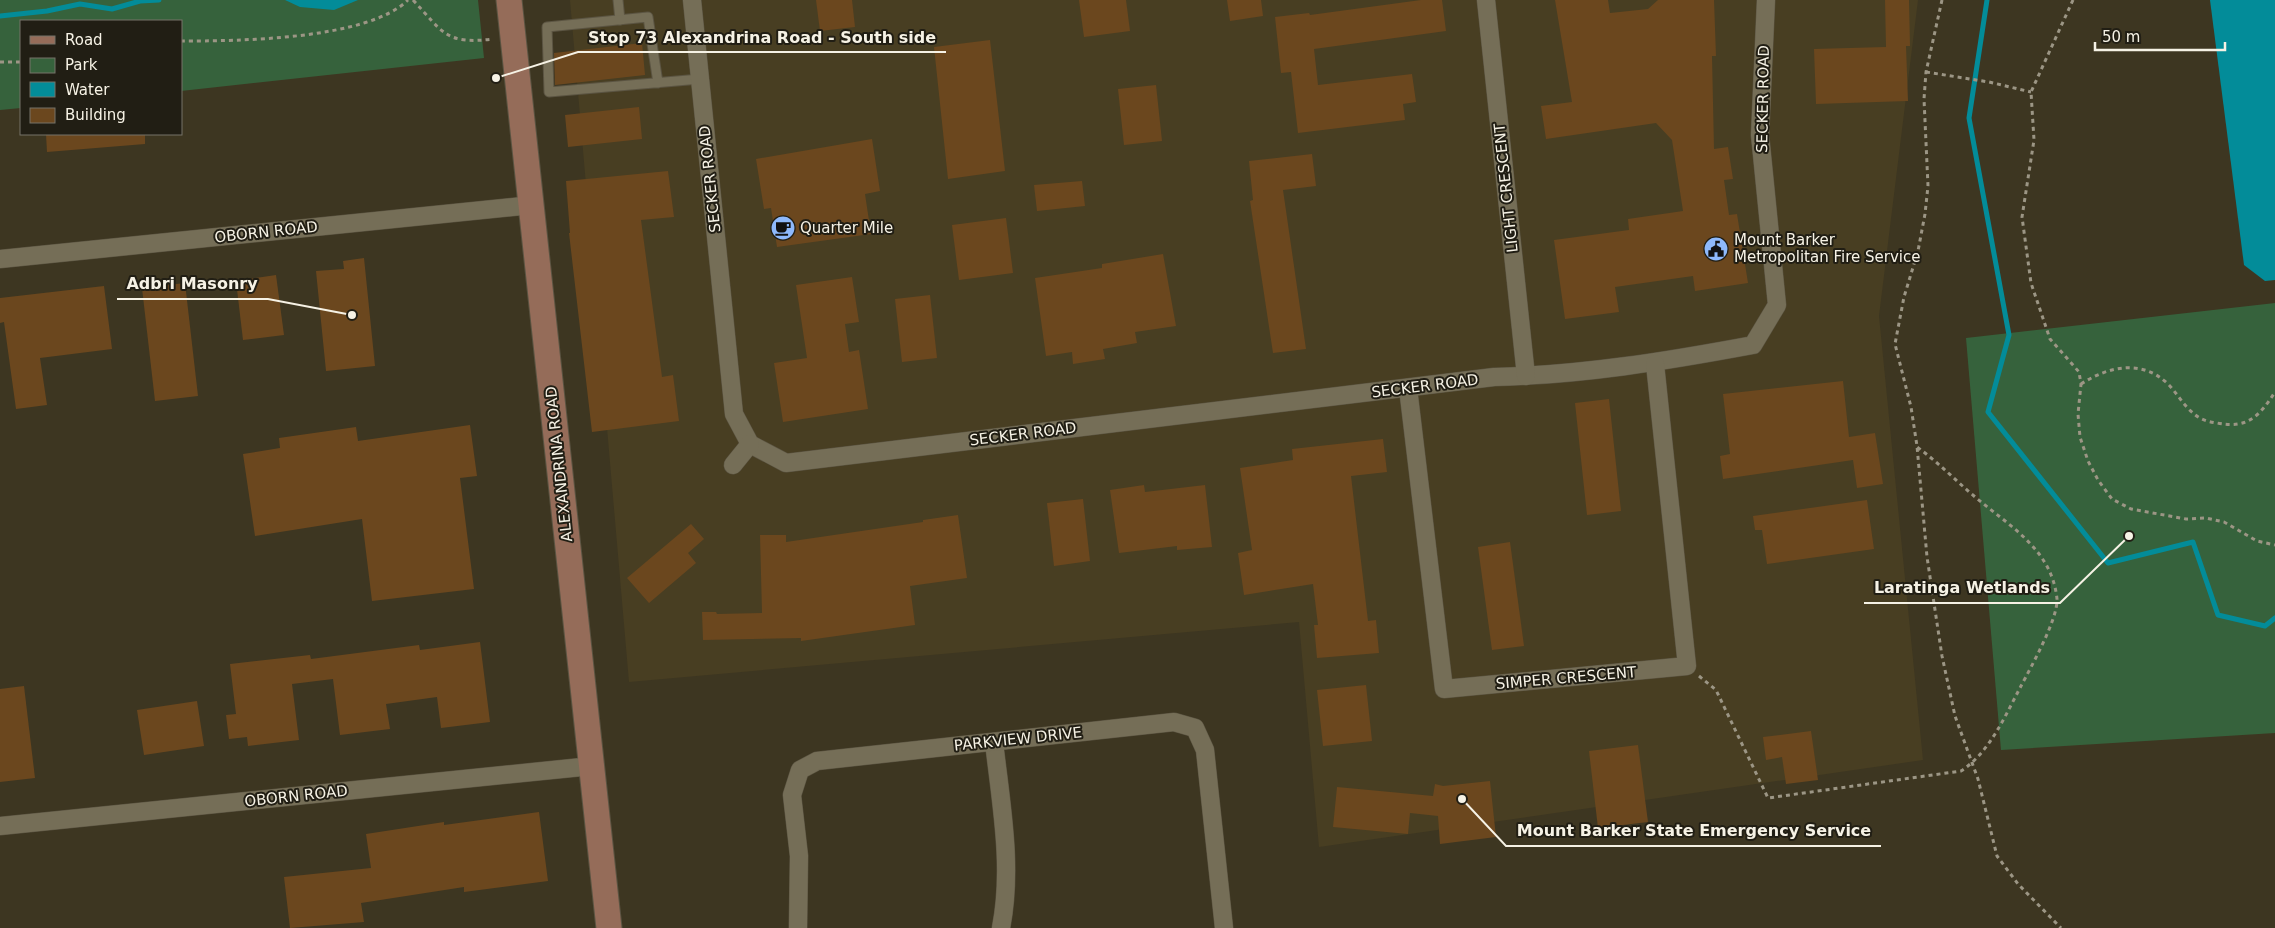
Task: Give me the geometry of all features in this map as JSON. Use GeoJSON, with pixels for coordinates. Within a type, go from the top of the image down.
{"type":"FeatureCollection","features":[{"type":"Feature","properties":{"kind":"main road","name":"ALEXANDRINA ROAD"},"geometry":{"type":"LineString","coordinates":[[509,0],[609,928]]}},
{"type":"Feature","properties":{"kind":"street","name":"SECKER ROAD"},"geometry":{"type":"LineString","coordinates":[[692,0],[734,414],[750,444],[786,463],[1494,377],[1526,376],[1655,364],[1753,345],[1777,305],[1760,135],[1766,0]]}},
{"type":"Feature","properties":{"kind":"street","name":"LIGHT CRESCENT"},"geometry":{"type":"LineString","coordinates":[[1486,0],[1526,376]]}},
{"type":"Feature","properties":{"kind":"street","name":"OBORN ROAD"},"geometry":{"type":"LineString","coordinates":[[0,259],[532,205]]}},
{"type":"Feature","properties":{"kind":"street"},"geometry":{"type":"LineString","coordinates":[[1655,364],[1687,666]]}},
{"type":"Feature","properties":{"kind":"street","name":"SIMPER CRESCENT"},"geometry":{"type":"LineString","coordinates":[[1408,388],[1444,689],[1687,666]]}},
{"type":"Feature","properties":{"kind":"street"},"geometry":{"type":"LineString","coordinates":[[733,465],[750,444]]}},
{"type":"Feature","properties":{"kind":"street","name":"PARKVIEW DRIVE"},"geometry":{"type":"LineString","coordinates":[[798,928],[799,856],[792,795],[800,770],[817,760],[1174,722],[1195,728],[1205,750],[1224,928]]}},
{"type":"Feature","properties":{"kind":"street"},"geometry":{"type":"LineString","coordinates":[[994,742],[1005,837],[1007,898],[1001,928]]}},
{"type":"Feature","properties":{"kind":"street","name":"OBORN ROAD"},"geometry":{"type":"LineString","coordinates":[[0,826],[592,766]]}},
{"type":"Feature","properties":{"kind":"lane"},"geometry":{"type":"LineString","coordinates":[[618,0],[620,20]]}},
{"type":"Feature","properties":{"kind":"lane"},"geometry":{"type":"LineString","coordinates":[[658,83],[648,17],[547,26],[549,92],[658,83],[700,79]]}},
{"type":"Feature","properties":{"kind":"path"},"geometry":{"type":"LineString","coordinates":[[182,41],[317,33],[359,24],[400,8],[408,0]]}},
{"type":"Feature","properties":{"kind":"path"},"geometry":{"type":"LineString","coordinates":[[412,0],[450,38],[471,42],[513,37]]}},
{"type":"Feature","properties":{"kind":"path"},"geometry":{"type":"LineString","coordinates":[[1942,0],[1926,72],[1924,99],[1928,186],[1925,214],[1918,251],[1904,297],[1895,344],[1911,407],[1917,446],[1927,557],[1942,656],[1955,716],[1973,763],[1997,856],[2018,884],[2061,928]]}},
{"type":"Feature","properties":{"kind":"path"},"geometry":{"type":"LineString","coordinates":[[2073,0],[2031,92],[2034,140],[2022,217],[2031,283],[2050,339],[2079,372],[2081,384],[2078,414],[2080,437],[2098,480],[2112,499],[2131,509],[2160,515],[2224,522],[2257,541],[2275,544]]}},
{"type":"Feature","properties":{"kind":"path"},"geometry":{"type":"LineString","coordinates":[[0,62],[20,62]]}},
{"type":"Feature","properties":{"kind":"path"},"geometry":{"type":"LineString","coordinates":[[1926,72],[1989,82],[2031,92]]}},
{"type":"Feature","properties":{"kind":"path"},"geometry":{"type":"LineString","coordinates":[[2081,384],[2096,375],[2134,366],[2152,372],[2168,384],[2193,414],[2208,422],[2229,426],[2246,424],[2259,413],[2275,392]]}},
{"type":"Feature","properties":{"kind":"path"},"geometry":{"type":"LineString","coordinates":[[1687,666],[1716,690],[1768,798],[1961,771],[1973,763],[1984,751],[2023,682],[2053,621],[2057,600],[2043,557],[2030,542],[1917,446]]}},
{"type":"Feature","properties":{"kind":"shaded area"},"geometry":{"type":"Polygon","coordinates":[[[570,0],[1918,0],[1879,316],[1923,760],[1319,847],[1299,622],[629,682],[570,0]]]}},
{"type":"Feature","properties":{"kind":"green space"},"geometry":{"type":"Polygon","coordinates":[[[0,0],[478,0],[484,58],[182,91],[182,20],[20,20],[20,108],[0,110],[0,0]]]}},
{"type":"Feature","properties":{"kind":"green space"},"geometry":{"type":"Polygon","coordinates":[[[2275,303],[2275,733],[2001,750],[1966,338],[2275,303]]]}},
{"type":"Feature","properties":{"kind":"water"},"geometry":{"type":"Polygon","coordinates":[[[285,0],[358,0],[334,10],[300,7],[285,0]]]}},
{"type":"Feature","properties":{"kind":"water"},"geometry":{"type":"Polygon","coordinates":[[[2210,0],[2275,0],[2275,280],[2265,281],[2244,265],[2210,0]]]}},
{"type":"Feature","properties":{"kind":"building"},"geometry":{"type":"Polygon","coordinates":[[[816,0],[852,0],[855,27],[820,31],[816,0]]]}},
{"type":"Feature","properties":{"kind":"building"},"geometry":{"type":"Polygon","coordinates":[[[1079,0],[1126,0],[1130,31],[1084,37],[1079,0]]]}},
{"type":"Feature","properties":{"kind":"building"},"geometry":{"type":"Polygon","coordinates":[[[1227,0],[1261,0],[1263,16],[1230,21],[1227,0]]]}},
{"type":"Feature","properties":{"kind":"building"},"geometry":{"type":"Polygon","coordinates":[[[1421,0],[1442,0],[1446,31],[1314,49],[1318,85],[1412,74],[1416,102],[1403,104],[1405,120],[1298,133],[1291,72],[1281,73],[1275,17],[1309,13],[1310,15],[1421,0]]]}},
{"type":"Feature","properties":{"kind":"building"},"geometry":{"type":"Polygon","coordinates":[[[1555,0],[1608,0],[1610,13],[1648,9],[1658,0],[1714,0],[1716,56],[1712,56],[1714,149],[1728,147],[1733,179],[1724,180],[1729,215],[1737,214],[1748,283],[1695,291],[1693,276],[1615,287],[1619,312],[1565,319],[1554,240],[1629,230],[1628,219],[1683,211],[1672,140],[1656,123],[1546,139],[1541,106],[1572,102],[1555,0]]]}},
{"type":"Feature","properties":{"kind":"building"},"geometry":{"type":"Polygon","coordinates":[[[1885,0],[1909,0],[1910,46],[1906,46],[1908,101],[1816,104],[1814,49],[1886,47],[1885,0]]]}},
{"type":"Feature","properties":{"kind":"building"},"geometry":{"type":"Polygon","coordinates":[[[990,40],[1005,171],[948,179],[934,47],[990,40]]]}},
{"type":"Feature","properties":{"kind":"building"},"geometry":{"type":"Polygon","coordinates":[[[642,43],[645,75],[555,85],[554,53],[642,43]]]}},
{"type":"Feature","properties":{"kind":"building"},"geometry":{"type":"Polygon","coordinates":[[[1156,85],[1162,141],[1124,145],[1118,89],[1156,85]]]}},
{"type":"Feature","properties":{"kind":"building"},"geometry":{"type":"Polygon","coordinates":[[[639,107],[642,139],[568,147],[565,115],[639,107]]]}},
{"type":"Feature","properties":{"kind":"building"},"geometry":{"type":"Polygon","coordinates":[[[46,135],[145,135],[145,144],[47,152],[46,135]]]}},
{"type":"Feature","properties":{"kind":"building"},"geometry":{"type":"Polygon","coordinates":[[[872,139],[880,191],[865,194],[871,234],[777,247],[771,208],[764,209],[756,159],[872,139]]]}},
{"type":"Feature","properties":{"kind":"building"},"geometry":{"type":"Polygon","coordinates":[[[1312,154],[1316,186],[1283,190],[1306,349],[1273,353],[1250,201],[1253,200],[1249,161],[1312,154]]]}},
{"type":"Feature","properties":{"kind":"building"},"geometry":{"type":"Polygon","coordinates":[[[668,171],[674,217],[641,220],[662,377],[673,375],[679,421],[592,432],[569,233],[566,181],[668,171]]]}},
{"type":"Feature","properties":{"kind":"building"},"geometry":{"type":"Polygon","coordinates":[[[1082,181],[1085,206],[1037,211],[1034,185],[1082,181]]]}},
{"type":"Feature","properties":{"kind":"building"},"geometry":{"type":"Polygon","coordinates":[[[1006,218],[1013,273],[959,280],[952,225],[1006,218]]]}},
{"type":"Feature","properties":{"kind":"building"},"geometry":{"type":"Polygon","coordinates":[[[1163,254],[1176,326],[1135,332],[1137,343],[1103,349],[1105,359],[1073,364],[1072,352],[1046,356],[1035,278],[1102,268],[1102,264],[1163,254]]]}},
{"type":"Feature","properties":{"kind":"building"},"geometry":{"type":"Polygon","coordinates":[[[364,258],[375,366],[326,371],[316,271],[344,269],[343,261],[364,258]]]}},
{"type":"Feature","properties":{"kind":"building"},"geometry":{"type":"Polygon","coordinates":[[[276,275],[284,335],[243,340],[236,281],[276,275]]]}},
{"type":"Feature","properties":{"kind":"building"},"geometry":{"type":"Polygon","coordinates":[[[852,277],[859,322],[845,324],[849,352],[859,350],[868,409],[783,422],[774,363],[807,358],[796,285],[852,277]]]}},
{"type":"Feature","properties":{"kind":"building"},"geometry":{"type":"Polygon","coordinates":[[[185,283],[198,396],[155,401],[142,288],[185,283]]]}},
{"type":"Feature","properties":{"kind":"building"},"geometry":{"type":"Polygon","coordinates":[[[104,286],[112,349],[40,358],[47,405],[16,409],[4,322],[0,323],[0,298],[104,286]]]}},
{"type":"Feature","properties":{"kind":"building"},"geometry":{"type":"Polygon","coordinates":[[[930,295],[937,358],[902,362],[895,299],[930,295]]]}},
{"type":"Feature","properties":{"kind":"building"},"geometry":{"type":"Polygon","coordinates":[[[1843,381],[1849,437],[1875,433],[1883,484],[1857,488],[1853,460],[1723,479],[1720,456],[1730,454],[1723,394],[1843,381]]]}},
{"type":"Feature","properties":{"kind":"building"},"geometry":{"type":"Polygon","coordinates":[[[1609,399],[1621,511],[1587,515],[1575,403],[1609,399]]]}},
{"type":"Feature","properties":{"kind":"building"},"geometry":{"type":"Polygon","coordinates":[[[470,425],[477,476],[460,478],[474,589],[372,601],[362,519],[255,536],[243,454],[280,448],[279,438],[356,427],[358,441],[470,425]]]}},
{"type":"Feature","properties":{"kind":"building"},"geometry":{"type":"Polygon","coordinates":[[[1383,439],[1387,472],[1351,476],[1368,621],[1376,620],[1379,653],[1317,658],[1314,625],[1318,625],[1313,584],[1244,595],[1238,553],[1252,550],[1240,468],[1293,460],[1292,449],[1383,439]]]}},
{"type":"Feature","properties":{"kind":"building"},"geometry":{"type":"Polygon","coordinates":[[[1144,485],[1145,492],[1205,485],[1212,547],[1177,550],[1177,546],[1119,553],[1110,490],[1144,485]]]}},
{"type":"Feature","properties":{"kind":"building"},"geometry":{"type":"Polygon","coordinates":[[[1083,499],[1090,561],[1054,566],[1047,503],[1083,499]]]}},
{"type":"Feature","properties":{"kind":"building"},"geometry":{"type":"Polygon","coordinates":[[[1867,500],[1874,549],[1767,564],[1762,530],[1755,530],[1753,516],[1867,500]]]}},
{"type":"Feature","properties":{"kind":"building"},"geometry":{"type":"Polygon","coordinates":[[[958,515],[967,578],[910,586],[915,625],[801,641],[801,638],[703,640],[702,612],[716,612],[717,614],[762,613],[760,535],[786,535],[786,542],[958,515]]]}},
{"type":"Feature","properties":{"kind":"building"},"geometry":{"type":"Polygon","coordinates":[[[691,524],[704,539],[688,553],[696,563],[649,603],[627,578],[691,524]]]}},
{"type":"Feature","properties":{"kind":"building"},"geometry":{"type":"Polygon","coordinates":[[[1510,542],[1524,646],[1492,650],[1478,547],[1510,542]]]}},
{"type":"Feature","properties":{"kind":"building"},"geometry":{"type":"Polygon","coordinates":[[[480,642],[490,722],[441,728],[437,697],[386,704],[390,729],[340,735],[333,679],[292,684],[299,740],[248,746],[247,737],[229,739],[226,715],[236,714],[230,664],[310,655],[311,659],[419,645],[420,650],[480,642]]]}},
{"type":"Feature","properties":{"kind":"building"},"geometry":{"type":"Polygon","coordinates":[[[1366,685],[1372,741],[1323,746],[1317,690],[1366,685]]]}},
{"type":"Feature","properties":{"kind":"building"},"geometry":{"type":"Polygon","coordinates":[[[24,686],[35,778],[0,782],[0,689],[24,686]]]}},
{"type":"Feature","properties":{"kind":"building"},"geometry":{"type":"Polygon","coordinates":[[[197,701],[204,746],[144,755],[137,710],[197,701]]]}},
{"type":"Feature","properties":{"kind":"building"},"geometry":{"type":"Polygon","coordinates":[[[1811,731],[1818,780],[1786,784],[1782,757],[1766,760],[1763,737],[1811,731]]]}},
{"type":"Feature","properties":{"kind":"building"},"geometry":{"type":"Polygon","coordinates":[[[1638,745],[1648,822],[1598,828],[1589,751],[1638,745]]]}},
{"type":"Feature","properties":{"kind":"building"},"geometry":{"type":"Polygon","coordinates":[[[1490,781],[1496,837],[1440,844],[1438,816],[1410,813],[1408,834],[1333,827],[1337,787],[1433,796],[1435,784],[1443,786],[1490,781]]]}},
{"type":"Feature","properties":{"kind":"building"},"geometry":{"type":"Polygon","coordinates":[[[539,812],[548,881],[464,892],[464,887],[361,903],[364,922],[290,928],[284,877],[371,868],[366,834],[444,822],[444,825],[539,812]]]}},
{"type":"Feature","properties":{"kind":"waterway"},"geometry":{"type":"LineString","coordinates":[[0,16],[47,11],[80,4],[112,9],[140,1],[159,0]]}},
{"type":"Feature","properties":{"kind":"waterway"},"geometry":{"type":"LineString","coordinates":[[1987,0],[1969,118],[2009,335],[1988,412],[2108,563],[2193,542],[2218,615],[2265,626],[2275,618]]}},
{"type":"Feature","properties":{"kind":"place","name":"Stop 73 Alexandrina Road - South side"},"geometry":{"type":"Point","coordinates":[496,78]}},
{"type":"Feature","properties":{"kind":"place","name":"Quarter Mile"},"geometry":{"type":"Point","coordinates":[783,228]}},
{"type":"Feature","properties":{"kind":"place","name":"Mount Barker Metropolitan Fire Service"},"geometry":{"type":"Point","coordinates":[1716,249]}},
{"type":"Feature","properties":{"kind":"place","name":"Adbri Masonry"},"geometry":{"type":"Point","coordinates":[352,315]}},
{"type":"Feature","properties":{"kind":"place","name":"Laratinga Wetlands"},"geometry":{"type":"Point","coordinates":[2129,536]}},
{"type":"Feature","properties":{"kind":"place","name":"Mount Barker State Emergency Service"},"geometry":{"type":"Point","coordinates":[1462,799]}}]}
